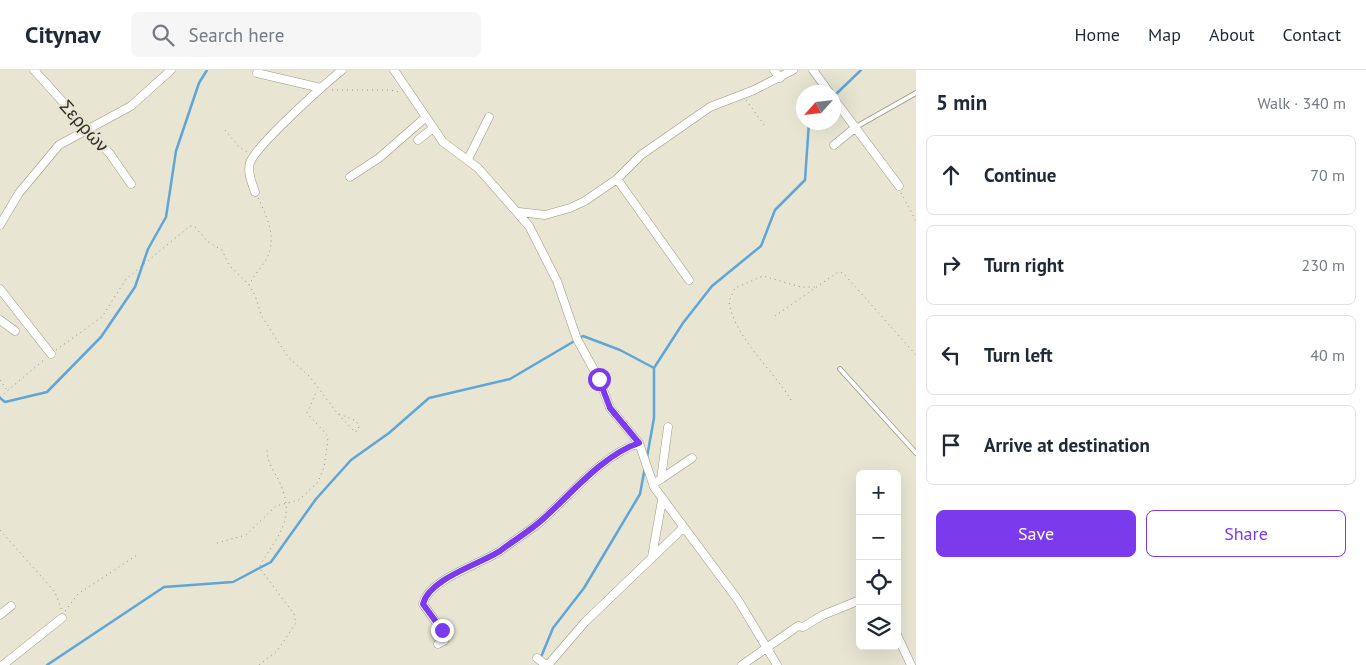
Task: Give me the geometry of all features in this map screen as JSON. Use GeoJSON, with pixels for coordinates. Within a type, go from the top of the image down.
{"type":"FeatureCollection","features":[{"type":"Feature","properties":{"kind":"street","name":"Σερρών"},"geometry":{"type":"LineString","coordinates":[[34,70],[110,154],[132,184]]}},
{"type":"Feature","properties":{"kind":"street"},"geometry":{"type":"LineString","coordinates":[[0,224],[19,193],[49,155],[66,140],[131,106],[171,70]]}},
{"type":"Feature","properties":{"kind":"street"},"geometry":{"type":"LineString","coordinates":[[255,192],[249,171],[249,164],[254,155],[266,140],[342,70]]}},
{"type":"Feature","properties":{"kind":"street"},"geometry":{"type":"LineString","coordinates":[[394,70],[412,95],[432,129],[443,142],[468,159],[520,212],[557,281],[577,339],[599,379],[610,408],[639,443],[653,484],[662,500],[738,600],[777,665]]}},
{"type":"Feature","properties":{"kind":"street"},"geometry":{"type":"LineString","coordinates":[[774,70],[780,78]]}},
{"type":"Feature","properties":{"kind":"street"},"geometry":{"type":"LineString","coordinates":[[529,226],[545,215],[586,201],[617,179],[641,155],[710,106],[726,99],[743,95],[793,70]]}},
{"type":"Feature","properties":{"kind":"street"},"geometry":{"type":"LineString","coordinates":[[813,70],[824,85]]}},
{"type":"Feature","properties":{"kind":"street"},"geometry":{"type":"LineString","coordinates":[[257,73],[321,88]]}},
{"type":"Feature","properties":{"kind":"street"},"geometry":{"type":"LineString","coordinates":[[841,107],[899,186]]}},
{"type":"Feature","properties":{"kind":"street"},"geometry":{"type":"LineString","coordinates":[[350,177],[379,158],[426,117]]}},
{"type":"Feature","properties":{"kind":"street"},"geometry":{"type":"LineString","coordinates":[[468,159],[489,117]]}},
{"type":"Feature","properties":{"kind":"street"},"geometry":{"type":"LineString","coordinates":[[834,145],[856,127]]}},
{"type":"Feature","properties":{"kind":"street"},"geometry":{"type":"LineString","coordinates":[[418,140],[432,129]]}},
{"type":"Feature","properties":{"kind":"street"},"geometry":{"type":"LineString","coordinates":[[617,179],[689,280]]}},
{"type":"Feature","properties":{"kind":"street"},"geometry":{"type":"LineString","coordinates":[[520,212],[545,215]]}},
{"type":"Feature","properties":{"kind":"street"},"geometry":{"type":"LineString","coordinates":[[0,289],[5,302],[51,354]]}},
{"type":"Feature","properties":{"kind":"street"},"geometry":{"type":"LineString","coordinates":[[0,320],[14,331]]}},
{"type":"Feature","properties":{"kind":"street"},"geometry":{"type":"LineString","coordinates":[[661,479],[668,427]]}},
{"type":"Feature","properties":{"kind":"street"},"geometry":{"type":"LineString","coordinates":[[438,644],[444,641],[446,636],[423,604],[429,591],[438,583],[498,552],[525,533],[609,460],[626,448],[639,443]]}},
{"type":"Feature","properties":{"kind":"street"},"geometry":{"type":"LineString","coordinates":[[653,484],[692,458]]}},
{"type":"Feature","properties":{"kind":"street"},"geometry":{"type":"LineString","coordinates":[[652,557],[662,500]]}},
{"type":"Feature","properties":{"kind":"street"},"geometry":{"type":"LineString","coordinates":[[537,658],[547,665],[585,622],[683,528]]}},
{"type":"Feature","properties":{"kind":"street"},"geometry":{"type":"LineString","coordinates":[[742,665],[798,626],[803,627],[823,615],[856,602]]}},
{"type":"Feature","properties":{"kind":"street"},"geometry":{"type":"LineString","coordinates":[[0,615],[11,606]]}},
{"type":"Feature","properties":{"kind":"street"},"geometry":{"type":"LineString","coordinates":[[3,665],[62,618]]}},
{"type":"Feature","properties":{"kind":"street"},"geometry":{"type":"LineString","coordinates":[[901,644],[911,665]]}},
{"type":"Feature","properties":{"kind":"lane"},"geometry":{"type":"LineString","coordinates":[[856,127],[916,93]]}},
{"type":"Feature","properties":{"kind":"lane"},"geometry":{"type":"LineString","coordinates":[[840,369],[916,454]]}},
{"type":"Feature","properties":{"kind":"path"},"geometry":{"type":"LineString","coordinates":[[321,88],[389,90],[412,95]]}},
{"type":"Feature","properties":{"kind":"path"},"geometry":{"type":"LineString","coordinates":[[743,95],[764,126]]}},
{"type":"Feature","properties":{"kind":"path"},"geometry":{"type":"LineString","coordinates":[[224,130],[240,148],[254,155]]}},
{"type":"Feature","properties":{"kind":"path"},"geometry":{"type":"LineString","coordinates":[[899,186],[904,201],[916,221]]}},
{"type":"Feature","properties":{"kind":"path"},"geometry":{"type":"LineString","coordinates":[[249,285],[268,256],[271,239],[271,230],[255,192]]}},
{"type":"Feature","properties":{"kind":"path"},"geometry":{"type":"LineString","coordinates":[[0,397],[51,354],[102,317],[126,279],[190,226],[195,227],[208,242],[222,250],[229,265],[249,285],[261,315],[284,352],[310,378],[337,414],[351,431],[358,430],[359,426],[356,421],[337,414]]}},
{"type":"Feature","properties":{"kind":"path"},"geometry":{"type":"LineString","coordinates":[[775,316],[838,272],[843,273],[916,355]]}},
{"type":"Feature","properties":{"kind":"path"},"geometry":{"type":"LineString","coordinates":[[791,400],[758,354],[750,347],[736,322],[729,301],[735,288],[757,277],[773,278],[802,287],[816,288]]}},
{"type":"Feature","properties":{"kind":"path"},"geometry":{"type":"LineString","coordinates":[[0,380],[7,391]]}},
{"type":"Feature","properties":{"kind":"path"},"geometry":{"type":"LineString","coordinates":[[217,543],[246,535],[276,506],[300,500],[318,482],[328,452],[327,435],[306,413],[318,389]]}},
{"type":"Feature","properties":{"kind":"path"},"geometry":{"type":"LineString","coordinates":[[260,665],[277,651],[296,623],[294,614],[261,570],[260,565],[285,521],[287,503],[271,467],[267,450]]}},
{"type":"Feature","properties":{"kind":"path"},"geometry":{"type":"LineString","coordinates":[[0,530],[55,592],[63,614],[78,594],[137,555]]}},
{"type":"Feature","properties":{"kind":"waterway"},"geometry":{"type":"LineString","coordinates":[[0,398],[5,402],[47,392],[101,337],[135,287],[148,249],[166,217],[176,151],[199,83],[207,70]]}},
{"type":"Feature","properties":{"kind":"waterway"},"geometry":{"type":"LineString","coordinates":[[841,89],[861,70]]}},
{"type":"Feature","properties":{"kind":"waterway"},"geometry":{"type":"LineString","coordinates":[[647,457],[654,418],[654,368],[683,323],[712,286],[761,246],[775,210],[805,180],[808,130]]}},
{"type":"Feature","properties":{"kind":"waterway"},"geometry":{"type":"LineString","coordinates":[[47,665],[164,587],[233,582],[271,562],[316,499],[351,460],[389,433],[429,398],[510,379],[583,336],[620,350],[654,368]]}},
{"type":"Feature","properties":{"kind":"waterway"},"geometry":{"type":"LineString","coordinates":[[541,657],[553,628],[584,588],[640,494],[645,467]]}},
{"type":"Feature","properties":{"kind":"route"},"geometry":{"type":"LineString","coordinates":[[442,630],[423,604],[425,596],[429,591],[438,583],[467,570],[498,552],[525,533],[546,517],[609,460],[626,448],[639,443],[629,428],[610,408],[599,379]]}}]}
